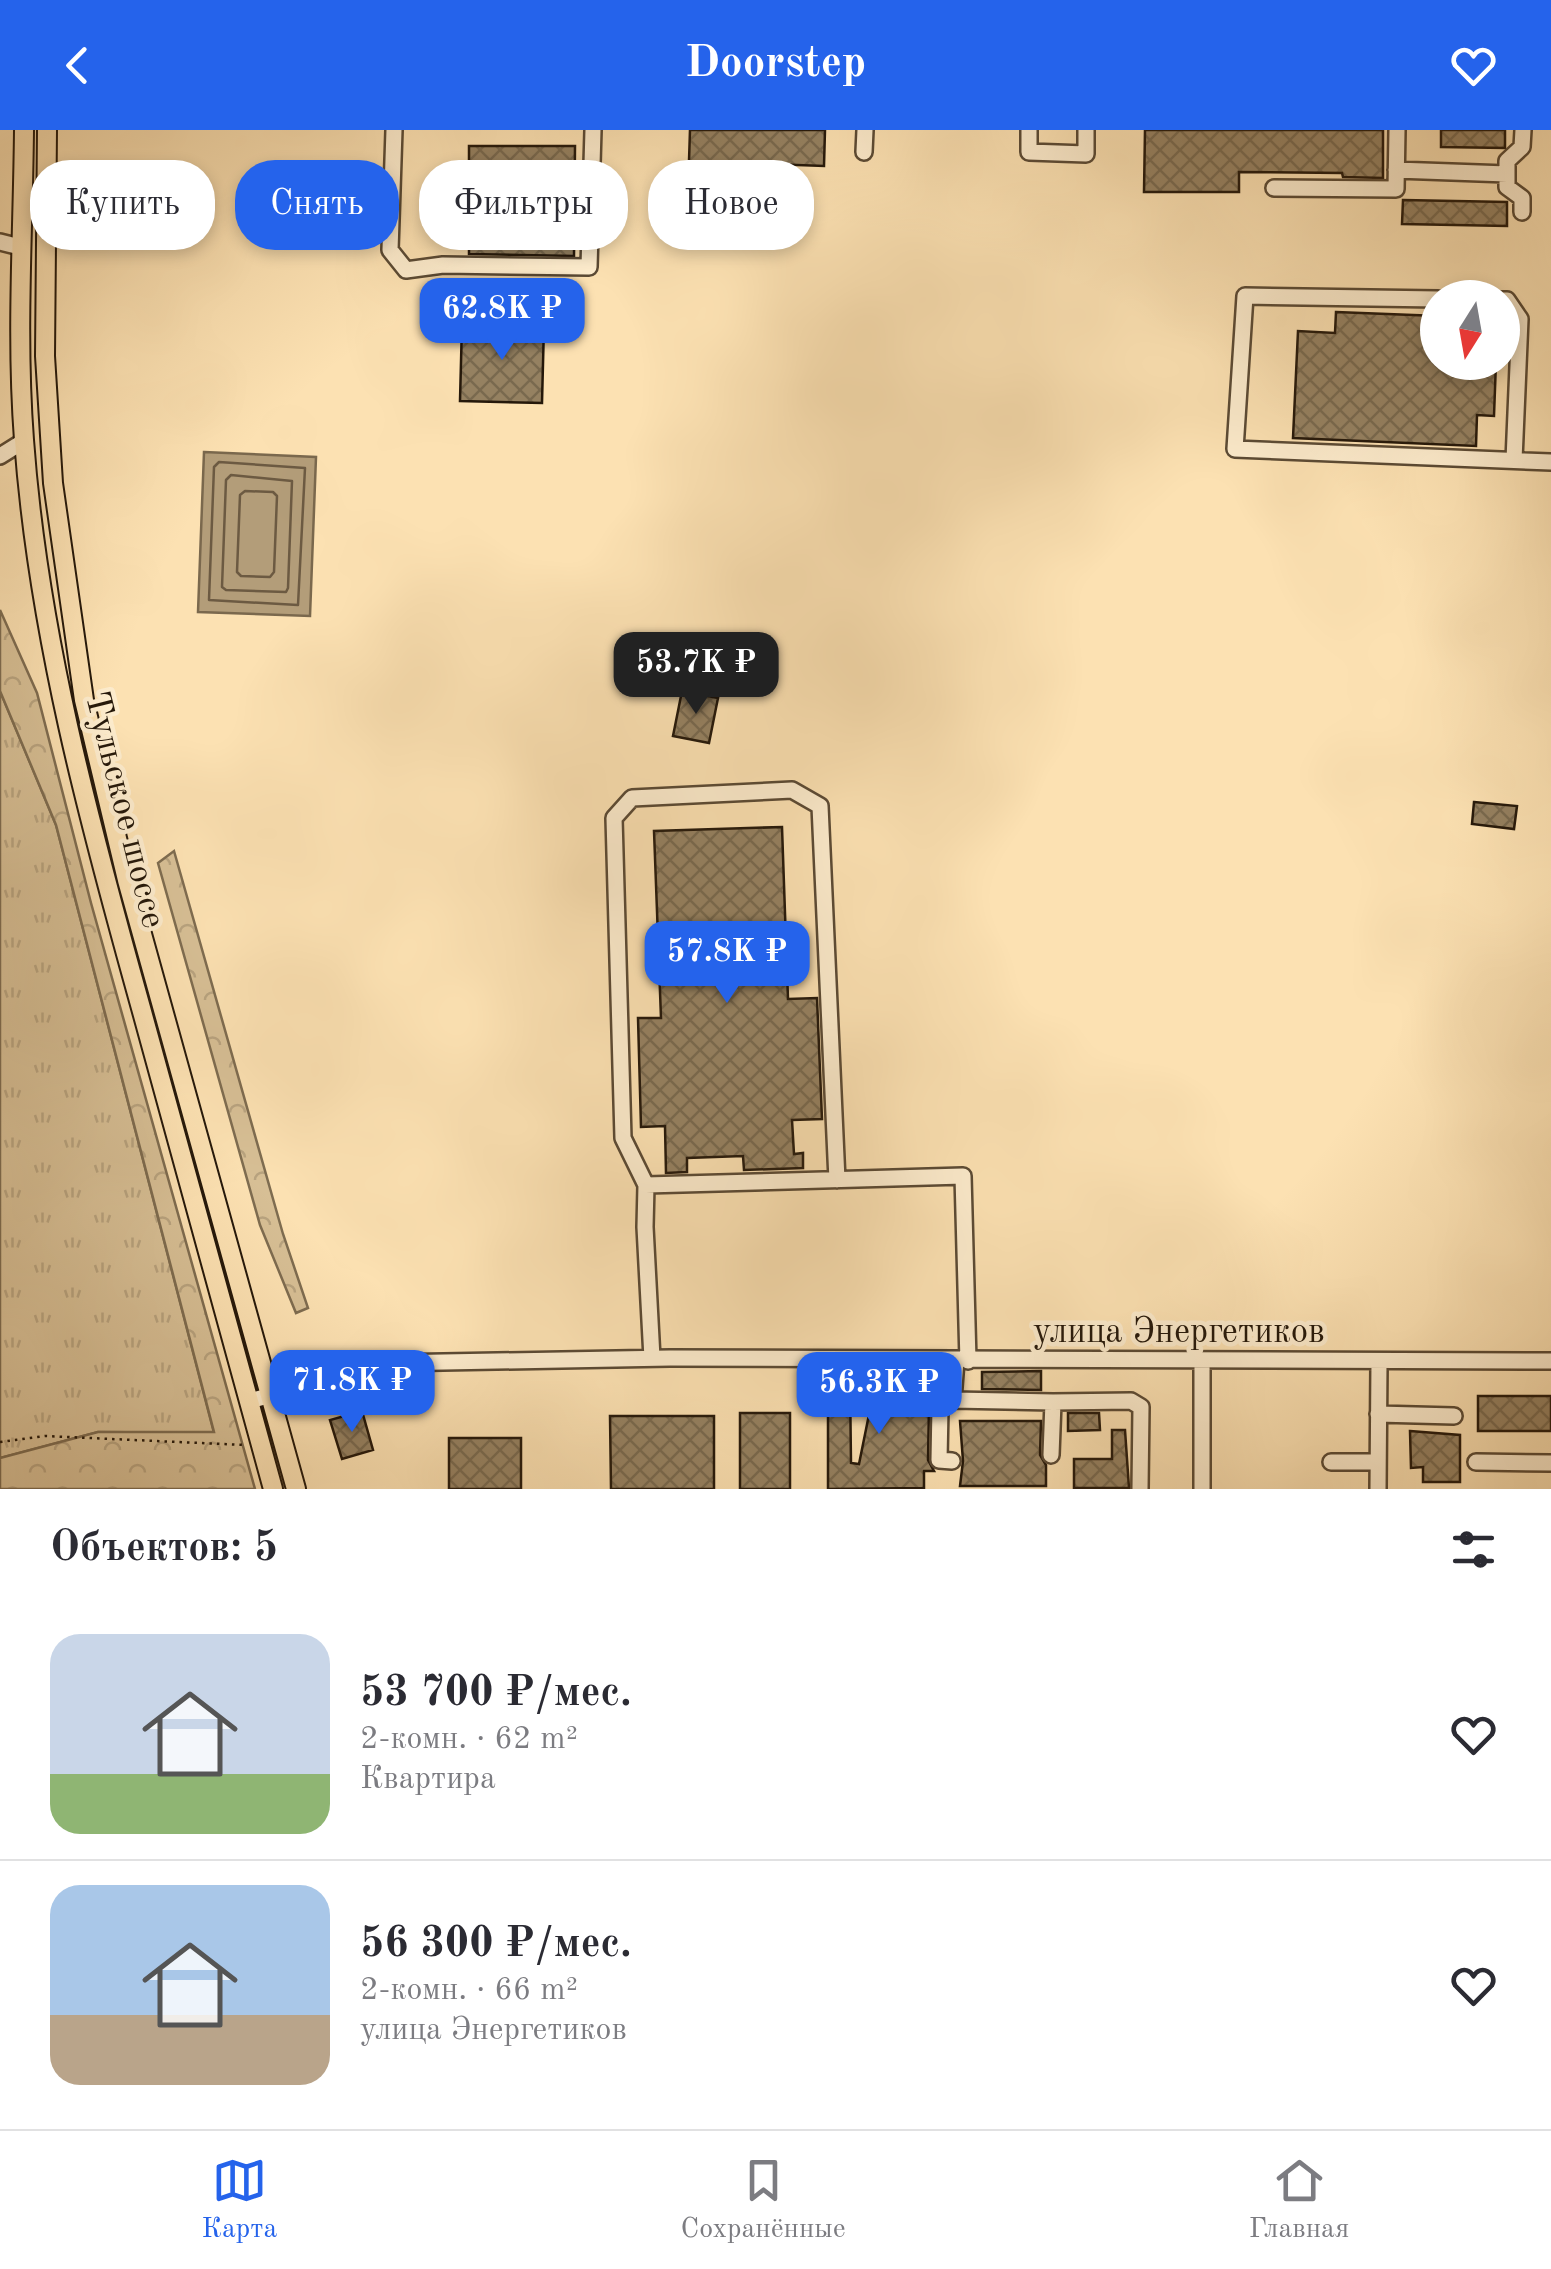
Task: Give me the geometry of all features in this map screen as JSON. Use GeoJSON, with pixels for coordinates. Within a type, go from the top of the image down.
{"type":"FeatureCollection","features":[{"type":"Feature","properties":{"kind":"main road","name":"Тульское шоссе"},"geometry":{"type":"LineString","coordinates":[[24,130],[20,248],[24,441],[62,704],[108,890],[273,1489]]}},
{"type":"Feature","properties":{"kind":"main road","name":"Тульское шоссе"},"geometry":{"type":"LineString","coordinates":[[47,130],[45,356],[52,482],[84,700],[127,880],[296,1489]]}},
{"type":"Feature","properties":{"kind":"street"},"geometry":{"type":"LineString","coordinates":[[394,130],[390,250],[406,270],[442,265],[589,267],[593,130]]}},
{"type":"Feature","properties":{"kind":"street"},"geometry":{"type":"LineString","coordinates":[[864,130],[864,152]]}},
{"type":"Feature","properties":{"kind":"street"},"geometry":{"type":"LineString","coordinates":[[1030,130],[1028,152],[1086,154],[1086,130]]}},
{"type":"Feature","properties":{"kind":"street"},"geometry":{"type":"LineString","coordinates":[[1274,188],[1396,189],[1396,130]]}},
{"type":"Feature","properties":{"kind":"street"},"geometry":{"type":"LineString","coordinates":[[1522,130],[1522,147],[1507,160],[1507,187],[1522,198],[1522,212]]}},
{"type":"Feature","properties":{"kind":"street"},"geometry":{"type":"LineString","coordinates":[[1396,170],[1507,174]]}},
{"type":"Feature","properties":{"kind":"street"},"geometry":{"type":"LineString","coordinates":[[0,242],[20,248]]}},
{"type":"Feature","properties":{"kind":"street"},"geometry":{"type":"LineString","coordinates":[[1420,299],[1245,296],[1234,450],[1551,462]]}},
{"type":"Feature","properties":{"kind":"street"},"geometry":{"type":"LineString","coordinates":[[1514,460],[1517,380]]}},
{"type":"Feature","properties":{"kind":"street"},"geometry":{"type":"LineString","coordinates":[[0,456],[24,441]]}},
{"type":"Feature","properties":{"kind":"street"},"geometry":{"type":"LineString","coordinates":[[652,1358],[646,1186],[623,1138],[614,818],[632,798],[792,790],[820,806],[837,1180]]}},
{"type":"Feature","properties":{"kind":"street"},"geometry":{"type":"LineString","coordinates":[[646,1186],[964,1176],[962,1361],[953,1400]]}},
{"type":"Feature","properties":{"kind":"street","name":"улица Энергетиков"},"geometry":{"type":"LineString","coordinates":[[249,1401],[390,1362],[652,1358],[1551,1362]]}},
{"type":"Feature","properties":{"kind":"street"},"geometry":{"type":"LineString","coordinates":[[1202,1362],[1202,1489]]}},
{"type":"Feature","properties":{"kind":"street"},"geometry":{"type":"LineString","coordinates":[[1378,1489],[1379,1363]]}},
{"type":"Feature","properties":{"kind":"street"},"geometry":{"type":"LineString","coordinates":[[952,1460],[939,1460],[940,1408],[953,1400],[1131,1401],[1140,1406],[1140,1489]]}},
{"type":"Feature","properties":{"kind":"street"},"geometry":{"type":"LineString","coordinates":[[1051,1456],[1052,1402]]}},
{"type":"Feature","properties":{"kind":"street"},"geometry":{"type":"LineString","coordinates":[[1378,1414],[1454,1416]]}},
{"type":"Feature","properties":{"kind":"street"},"geometry":{"type":"LineString","coordinates":[[1330,1462],[1378,1462]]}},
{"type":"Feature","properties":{"kind":"street"},"geometry":{"type":"LineString","coordinates":[[1476,1462],[1551,1463]]}},
{"type":"Feature","properties":{"kind":"path"},"geometry":{"type":"LineString","coordinates":[[0,1442],[44,1436],[261,1445]]}},
{"type":"Feature","properties":{"kind":"green space"},"geometry":{"type":"Polygon","coordinates":[[[0,610],[37,693],[91,903],[255,1489],[0,1489],[0,1458],[98,1432],[214,1432],[56,825],[0,691],[0,610]]]}},
{"type":"Feature","properties":{"kind":"green space"},"geometry":{"type":"Polygon","coordinates":[[[0,691],[56,825],[214,1433],[98,1432],[0,1458],[0,691]]]}},
{"type":"Feature","properties":{"kind":"green space"},"geometry":{"type":"Polygon","coordinates":[[[174,851],[283,1234],[308,1308],[296,1313],[260,1225],[158,863],[174,851]]]}},
{"type":"Feature","properties":{"kind":"water"},"geometry":{"type":"Polygon","coordinates":[[[204,452],[316,457],[310,616],[198,612],[204,452]]]}},
{"type":"Feature","properties":{"kind":"building"},"geometry":{"type":"Polygon","coordinates":[[[690,130],[825,130],[824,166],[814,166],[814,160],[689,160],[690,130]]]}},
{"type":"Feature","properties":{"kind":"building"},"geometry":{"type":"Polygon","coordinates":[[[1145,130],[1383,130],[1383,178],[1343,177],[1342,173],[1239,172],[1239,192],[1144,192],[1145,130]]]}},
{"type":"Feature","properties":{"kind":"building"},"geometry":{"type":"Polygon","coordinates":[[[1441,130],[1505,130],[1505,148],[1441,147],[1441,130]]]}},
{"type":"Feature","properties":{"kind":"building"},"geometry":{"type":"Polygon","coordinates":[[[469,146],[575,146],[575,160],[469,160],[469,146]]]}},
{"type":"Feature","properties":{"kind":"building"},"geometry":{"type":"Polygon","coordinates":[[[1403,200],[1507,202],[1507,226],[1402,224],[1403,200]]]}},
{"type":"Feature","properties":{"kind":"building"},"geometry":{"type":"Polygon","coordinates":[[[469,250],[574,250],[574,256],[469,254],[469,250]]]}},
{"type":"Feature","properties":{"kind":"building"},"geometry":{"type":"Polygon","coordinates":[[[1336,312],[1420,315],[1420,380],[1495,380],[1494,416],[1477,415],[1476,446],[1293,438],[1298,331],[1335,333],[1336,312]]]}},
{"type":"Feature","properties":{"kind":"building"},"geometry":{"type":"Polygon","coordinates":[[[462,323],[544,325],[542,403],[460,401],[462,323]]]}},
{"type":"Feature","properties":{"kind":"building"},"geometry":{"type":"Polygon","coordinates":[[[682,691],[718,698],[709,743],[673,736],[682,691]]]}},
{"type":"Feature","properties":{"kind":"building"},"geometry":{"type":"Polygon","coordinates":[[[1474,802],[1517,806],[1514,829],[1472,824],[1474,802]]]}},
{"type":"Feature","properties":{"kind":"building"},"geometry":{"type":"Polygon","coordinates":[[[782,827],[788,999],[817,998],[822,1119],[792,1120],[794,1154],[803,1153],[803,1168],[744,1170],[743,1156],[687,1158],[687,1172],[666,1173],[665,1126],[641,1127],[638,1018],[661,1018],[654,831],[782,827]]]}},
{"type":"Feature","properties":{"kind":"building"},"geometry":{"type":"Polygon","coordinates":[[[878,1370],[903,1370],[904,1397],[933,1397],[929,1408],[928,1460],[934,1471],[924,1471],[924,1488],[828,1489],[828,1379],[850,1379],[851,1463],[859,1464],[878,1370]]]}},
{"type":"Feature","properties":{"kind":"building"},"geometry":{"type":"Polygon","coordinates":[[[1041,1371],[1041,1390],[982,1389],[982,1372],[1041,1371]]]}},
{"type":"Feature","properties":{"kind":"building"},"geometry":{"type":"Polygon","coordinates":[[[1478,1396],[1551,1396],[1551,1431],[1478,1431],[1478,1396]]]}},
{"type":"Feature","properties":{"kind":"building"},"geometry":{"type":"Polygon","coordinates":[[[362,1411],[373,1450],[342,1459],[330,1420],[362,1411]]]}},
{"type":"Feature","properties":{"kind":"building"},"geometry":{"type":"Polygon","coordinates":[[[740,1413],[790,1413],[790,1489],[740,1489],[740,1413]]]}},
{"type":"Feature","properties":{"kind":"building"},"geometry":{"type":"Polygon","coordinates":[[[1068,1413],[1099,1413],[1100,1430],[1068,1431],[1068,1413]]]}},
{"type":"Feature","properties":{"kind":"building"},"geometry":{"type":"Polygon","coordinates":[[[610,1416],[714,1416],[714,1489],[611,1489],[610,1416]]]}},
{"type":"Feature","properties":{"kind":"building"},"geometry":{"type":"Polygon","coordinates":[[[960,1421],[1041,1421],[1040,1455],[1046,1465],[1046,1486],[960,1486],[960,1421]]]}},
{"type":"Feature","properties":{"kind":"building"},"geometry":{"type":"Polygon","coordinates":[[[1112,1430],[1125,1430],[1129,1488],[1074,1488],[1074,1459],[1112,1459],[1112,1430]]]}},
{"type":"Feature","properties":{"kind":"building"},"geometry":{"type":"Polygon","coordinates":[[[1410,1431],[1460,1435],[1460,1482],[1423,1482],[1423,1467],[1411,1468],[1410,1431]]]}},
{"type":"Feature","properties":{"kind":"building"},"geometry":{"type":"Polygon","coordinates":[[[449,1438],[521,1438],[521,1489],[449,1489],[449,1438]]]}}]}
